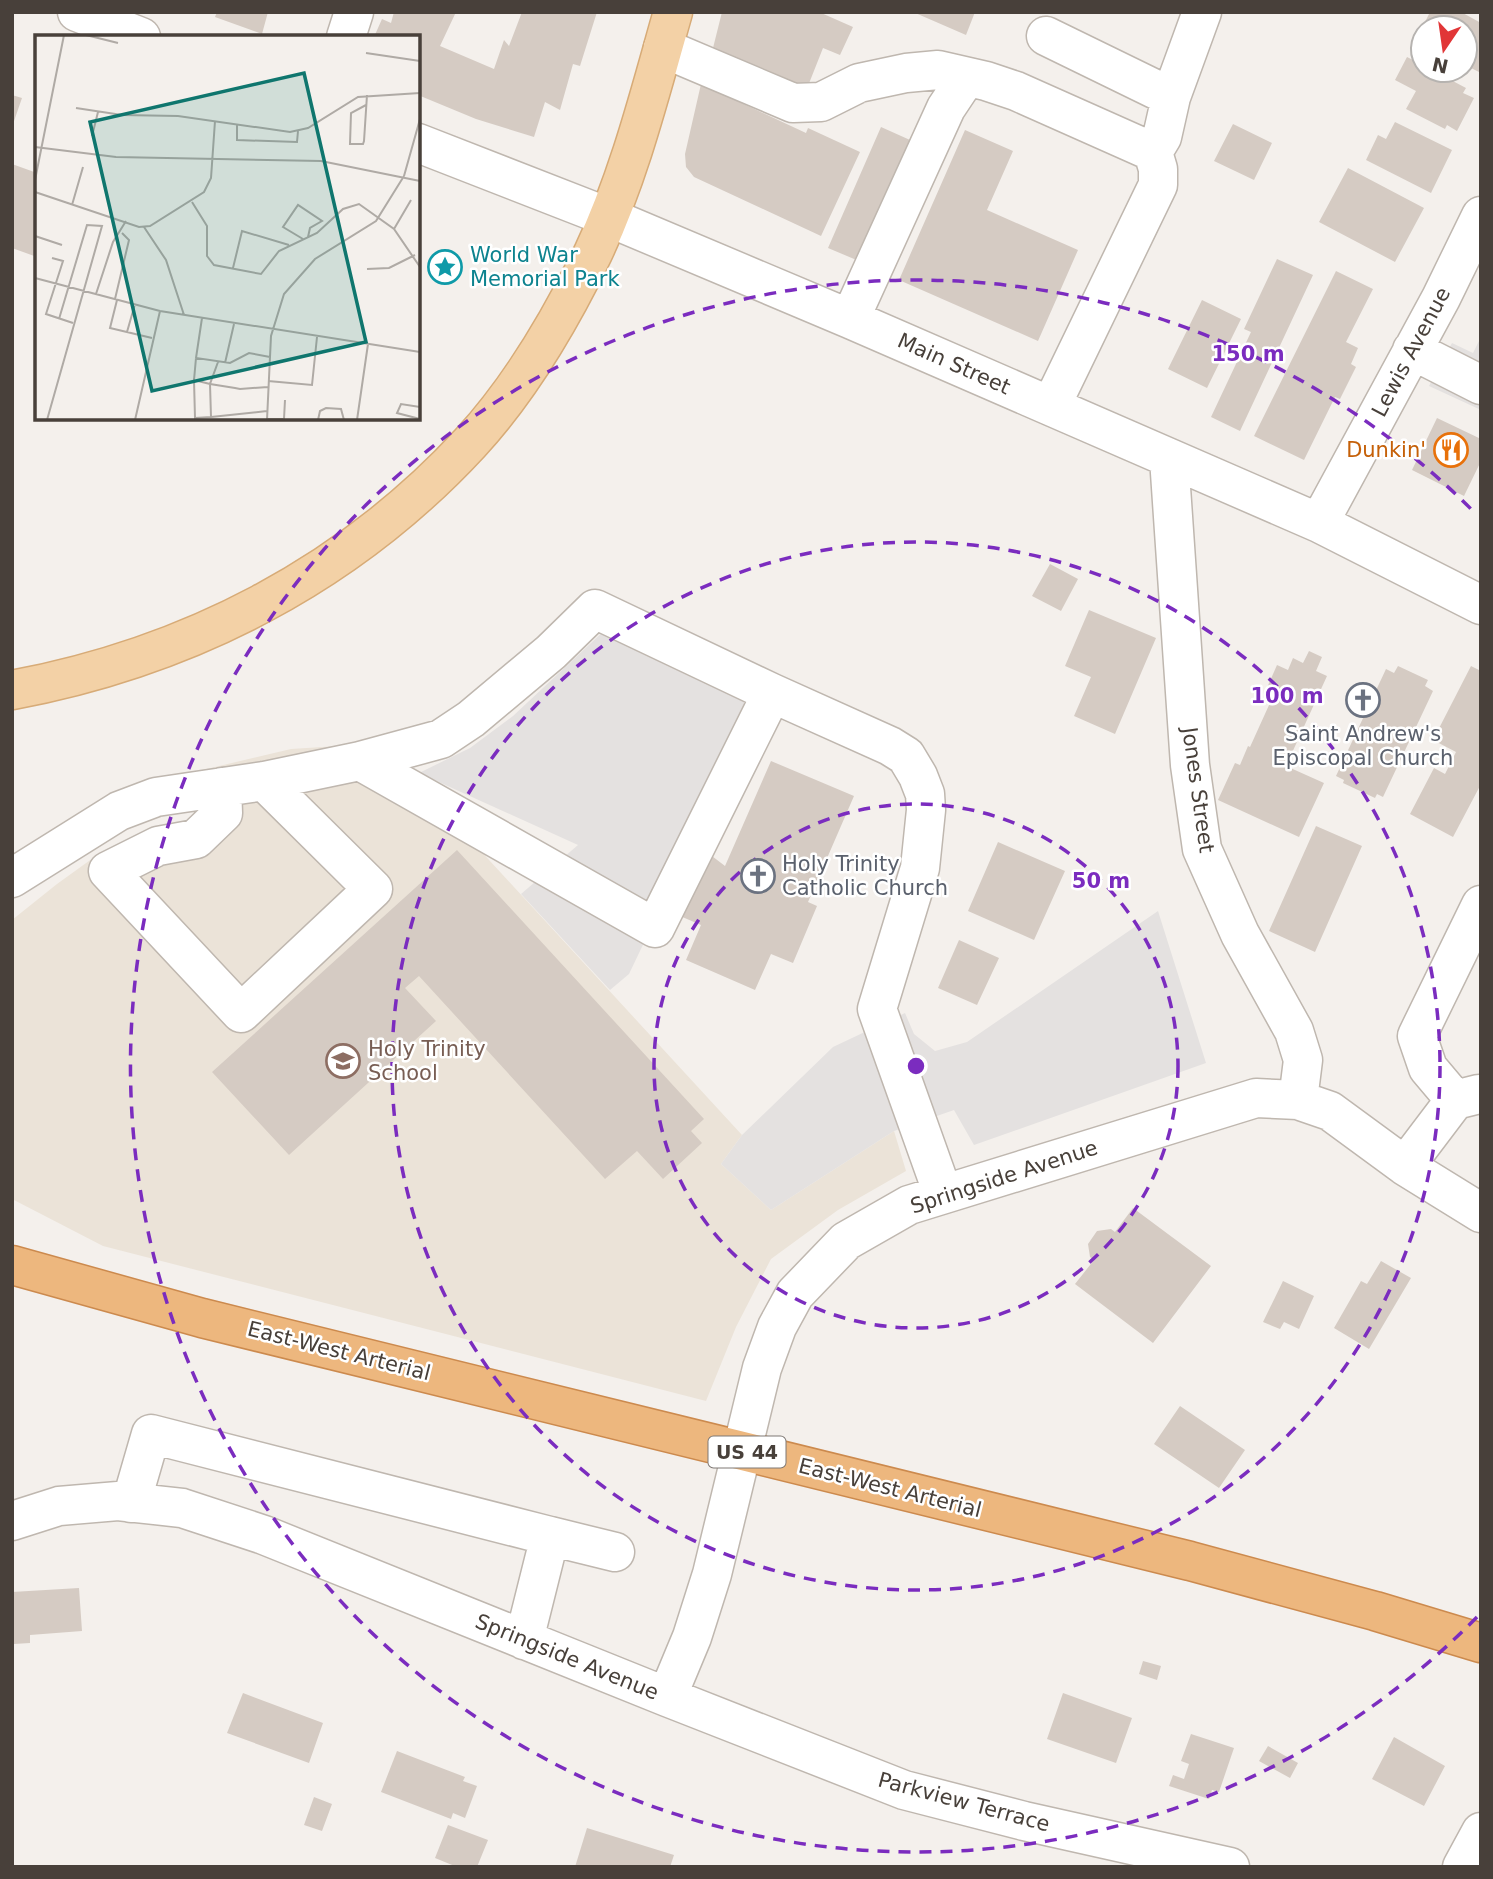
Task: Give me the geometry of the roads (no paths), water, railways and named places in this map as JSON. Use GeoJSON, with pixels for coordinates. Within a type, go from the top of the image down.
{"type":"FeatureCollection","features":[{"type":"Feature","properties":{"kind":"highway","name":"East-West Arterial"},"geometry":{"type":"LineString","coordinates":[[12,1265],[202,1318],[1264,1580],[1481,1643]]}},
{"type":"Feature","properties":{"kind":"main road"},"geometry":{"type":"LineString","coordinates":[[12,690],[125,663],[215,629],[262,605],[313,574],[407,504],[471,443],[517,383],[569,301],[608,217],[629,163],[668,30]]}},
{"type":"Feature","properties":{"kind":"street"},"geometry":{"type":"LineString","coordinates":[[77,12],[136,35]]}},
{"type":"Feature","properties":{"kind":"street"},"geometry":{"type":"LineString","coordinates":[[347,35],[354,12]]}},
{"type":"Feature","properties":{"kind":"street"},"geometry":{"type":"LineString","coordinates":[[1051,406],[1158,185],[1158,169],[1153,152],[1167,122],[1171,97],[1202,12]]}},
{"type":"Feature","properties":{"kind":"street"},"geometry":{"type":"LineString","coordinates":[[1016,91],[1052,24],[1171,97]]}},
{"type":"Feature","properties":{"kind":"street"},"geometry":{"type":"LineString","coordinates":[[668,30],[793,103],[821,102],[859,83],[906,73],[938,70],[1016,91],[1153,152]]}},
{"type":"Feature","properties":{"kind":"street"},"geometry":{"type":"LineString","coordinates":[[850,319],[946,108],[966,78]]}},
{"type":"Feature","properties":{"kind":"street","name":"Main Street"},"geometry":{"type":"LineString","coordinates":[[420,144],[608,217],[850,319],[1319,523],[1479,599]]}},
{"type":"Feature","properties":{"kind":"street","name":"Lewis Avenue"},"geometry":{"type":"LineString","coordinates":[[1319,523],[1481,216]]}},
{"type":"Feature","properties":{"kind":"street"},"geometry":{"type":"LineString","coordinates":[[1412,350],[1481,385]]}},
{"type":"Feature","properties":{"kind":"street","name":"Jones Street"},"geometry":{"type":"LineString","coordinates":[[1169,458],[1190,765],[1202,849],[1240,934],[1294,1031],[1303,1060],[1298,1100]]}},
{"type":"Feature","properties":{"kind":"street"},"geometry":{"type":"LineString","coordinates":[[12,878],[119,811],[156,797],[264,781],[360,761],[441,739],[471,719],[551,652],[595,609],[890,746],[906,757],[925,794],[920,868],[877,1009],[943,1194]]}},
{"type":"Feature","properties":{"kind":"street"},"geometry":{"type":"LineString","coordinates":[[360,761],[654,929],[772,693]]}},
{"type":"Feature","properties":{"kind":"street"},"geometry":{"type":"LineString","coordinates":[[222,787],[223,813],[196,839],[158,846],[108,870],[241,1013],[373,889],[264,781]]}},
{"type":"Feature","properties":{"kind":"street"},"geometry":{"type":"LineString","coordinates":[[1405,1166],[1468,1097],[1428,1068],[1417,1036],[1481,905]]}},
{"type":"Feature","properties":{"kind":"street","name":"Springside Avenue"},"geometry":{"type":"LineString","coordinates":[[12,1521],[59,1506],[118,1501],[182,1508],[264,1535],[667,1697],[692,1637],[712,1574],[762,1367],[795,1294],[846,1241],[909,1205],[1256,1098],[1298,1100],[1329,1111],[1405,1166],[1481,1213]]}},
{"type":"Feature","properties":{"kind":"street"},"geometry":{"type":"LineString","coordinates":[[131,1503],[151,1434],[615,1552]]}},
{"type":"Feature","properties":{"kind":"street"},"geometry":{"type":"LineString","coordinates":[[524,1640],[550,1536]]}},
{"type":"Feature","properties":{"kind":"street","name":"Parkview Terrace"},"geometry":{"type":"LineString","coordinates":[[667,1697],[904,1790],[1024,1821],[1230,1867]]}},
{"type":"Feature","properties":{"kind":"street"},"geometry":{"type":"LineString","coordinates":[[1462,1867],[1481,1832]]}},
{"type":"Feature","properties":{"kind":"place","name":"World War Memorial Park"},"geometry":{"type":"Point","coordinates":[445,267]}},
{"type":"Feature","properties":{"kind":"place","name":"Dunkin'"},"geometry":{"type":"Point","coordinates":[1451,450]}},
{"type":"Feature","properties":{"kind":"place","name":"Saint Andrew's Episcopal Church"},"geometry":{"type":"Point","coordinates":[1363,700]}},
{"type":"Feature","properties":{"kind":"place","name":"Holy Trinity Catholic Church"},"geometry":{"type":"Point","coordinates":[758,876]}},
{"type":"Feature","properties":{"kind":"place","name":"Holy Trinity School"},"geometry":{"type":"Point","coordinates":[343,1061]}}]}
